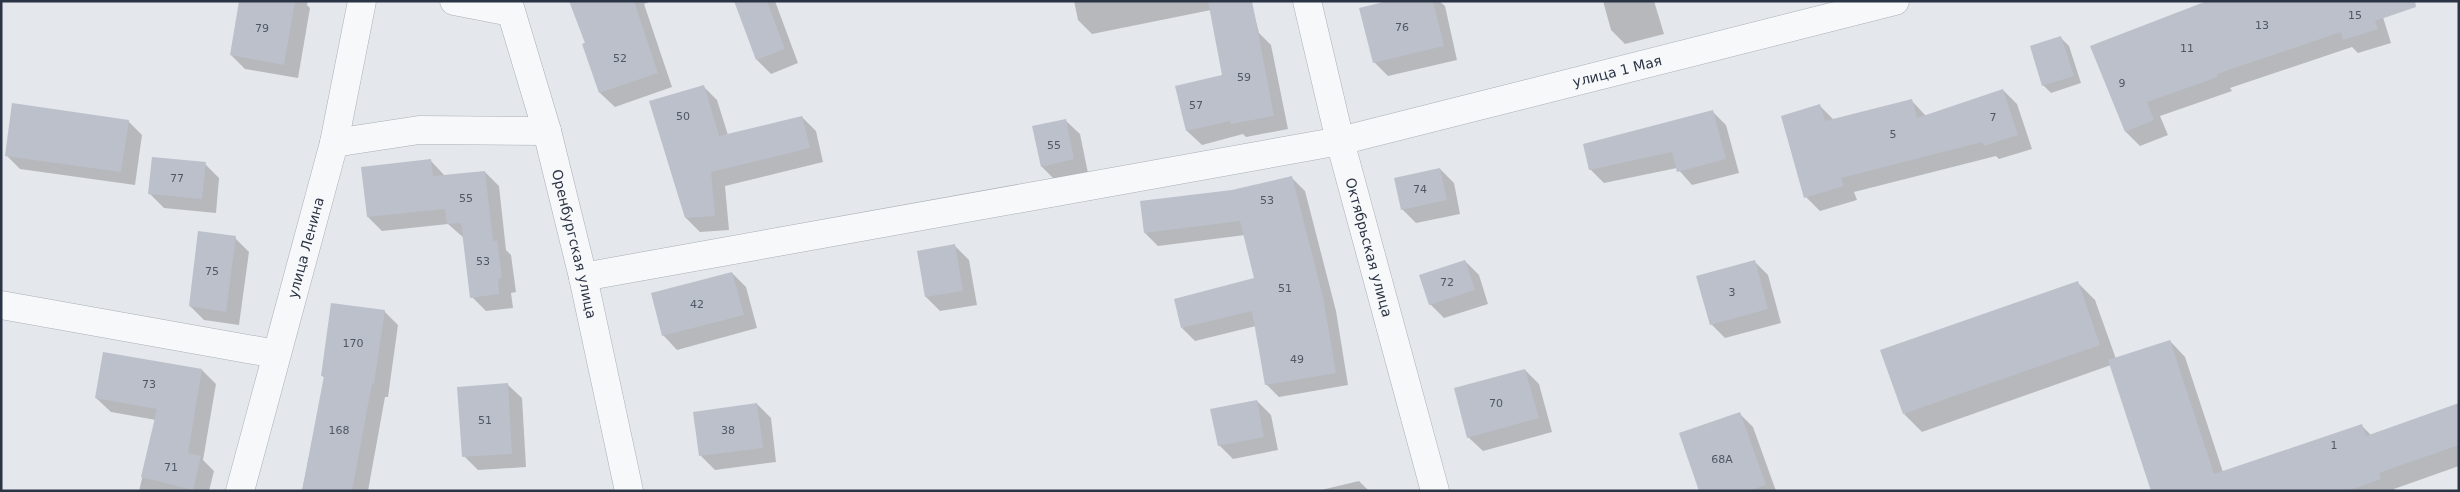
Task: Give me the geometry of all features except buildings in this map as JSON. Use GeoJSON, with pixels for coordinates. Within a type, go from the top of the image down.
{"type":"FeatureCollection","features":[{"type":"Feature","properties":{"kind":"street","name":"улица Ленина"},"geometry":{"type":"LineString","coordinates":[[240,491],[334,143],[362,1]]}},
{"type":"Feature","properties":{"kind":"street"},"geometry":{"type":"LineString","coordinates":[[454,1],[510,7]]}},
{"type":"Feature","properties":{"kind":"street","name":"Октябрьская улица"},"geometry":{"type":"LineString","coordinates":[[1308,1],[1340,141],[1435,491]]}},
{"type":"Feature","properties":{"kind":"street","name":"улица 1 Мая"},"geometry":{"type":"LineString","coordinates":[[583,278],[1340,141],[1894,1]]}},
{"type":"Feature","properties":{"kind":"street","name":"Оренбургская улица"},"geometry":{"type":"LineString","coordinates":[[510,7],[547,131],[583,278],[629,491]]}},
{"type":"Feature","properties":{"kind":"street"},"geometry":{"type":"LineString","coordinates":[[334,143],[419,130],[547,131]]}},
{"type":"Feature","properties":{"kind":"street"},"geometry":{"type":"LineString","coordinates":[[1,306],[276,354]]}}]}
